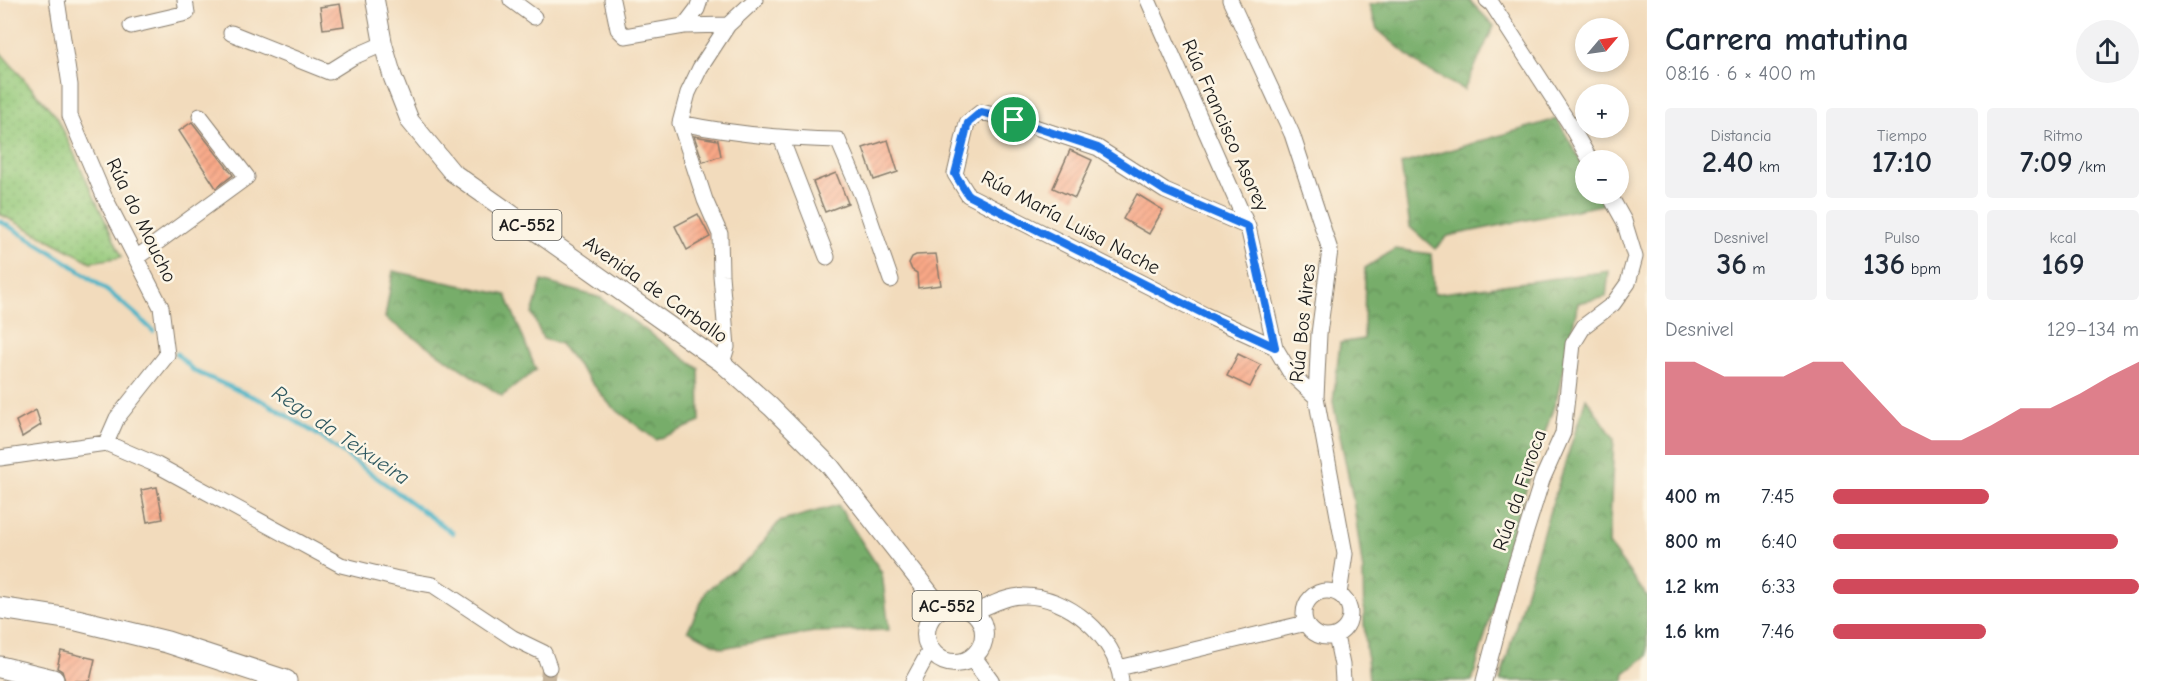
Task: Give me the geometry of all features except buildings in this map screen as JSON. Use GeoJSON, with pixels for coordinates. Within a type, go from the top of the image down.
{"type":"FeatureCollection","features":[{"type":"Feature","properties":{"kind":"highway"},"geometry":{"type":"LineString","coordinates":[[0,608],[78,620],[167,642],[286,681]]}},
{"type":"Feature","properties":{"kind":"highway"},"geometry":{"type":"LineString","coordinates":[[0,667],[53,680]]}},
{"type":"Feature","properties":{"kind":"main road","name":"Avenida de Carballo"},"geometry":{"type":"LineString","coordinates":[[375,0],[382,44],[410,121],[452,172],[722,363],[771,407],[830,466],[942,608]]}},
{"type":"Feature","properties":{"kind":"main road","name":"AC-552"},"geometry":{"type":"LineString","coordinates":[[958,605],[974,612],[985,631],[982,646],[973,658],[964,663],[955,664],[945,662],[930,650],[926,632],[928,622],[942,608],[958,605]]}},
{"type":"Feature","properties":{"kind":"main road"},"geometry":{"type":"LineString","coordinates":[[973,658],[990,681]]}},
{"type":"Feature","properties":{"kind":"street","name":"Rúa do Moucho"},"geometry":{"type":"LineString","coordinates":[[57,0],[70,85],[70,116],[104,196],[161,307],[167,355],[117,418],[106,442]]}},
{"type":"Feature","properties":{"kind":"street"},"geometry":{"type":"LineString","coordinates":[[511,0],[534,17]]}},
{"type":"Feature","properties":{"kind":"street"},"geometry":{"type":"LineString","coordinates":[[612,0],[618,29],[624,36],[684,26],[728,25]]}},
{"type":"Feature","properties":{"kind":"street"},"geometry":{"type":"LineString","coordinates":[[684,26],[697,9],[700,0]]}},
{"type":"Feature","properties":{"kind":"street"},"geometry":{"type":"LineString","coordinates":[[722,363],[727,347],[720,276],[720,234],[705,200],[680,123],[688,93],[700,68],[728,25],[755,0]]}},
{"type":"Feature","properties":{"kind":"street","name":"Rúa Francisco Asorey"},"geometry":{"type":"LineString","coordinates":[[1148,0],[1248,227],[1275,347],[1291,375],[1316,397]]}},
{"type":"Feature","properties":{"kind":"street","name":"Rúa Bos Aires"},"geometry":{"type":"LineString","coordinates":[[1230,0],[1292,134],[1330,250],[1319,334],[1316,397],[1345,554],[1339,594]]}},
{"type":"Feature","properties":{"kind":"street"},"geometry":{"type":"LineString","coordinates":[[1487,0],[1492,4],[1584,150]]}},
{"type":"Feature","properties":{"kind":"street"},"geometry":{"type":"LineString","coordinates":[[131,26],[186,7]]}},
{"type":"Feature","properties":{"kind":"street"},"geometry":{"type":"LineString","coordinates":[[231,33],[329,72],[353,57],[382,44]]}},
{"type":"Feature","properties":{"kind":"street","name":"Rúa María Luisa Nache"},"geometry":{"type":"LineString","coordinates":[[1248,227],[1165,191],[1098,148],[1014,120],[981,112],[968,123],[955,174],[968,195],[1206,315],[1275,347]]}},
{"type":"Feature","properties":{"kind":"street"},"geometry":{"type":"LineString","coordinates":[[136,258],[247,177],[200,116]]}},
{"type":"Feature","properties":{"kind":"street"},"geometry":{"type":"LineString","coordinates":[[680,123],[729,133],[838,140],[862,196],[891,280]]}},
{"type":"Feature","properties":{"kind":"street"},"geometry":{"type":"LineString","coordinates":[[780,138],[827,257]]}},
{"type":"Feature","properties":{"kind":"street","name":"Rúa da Furoca"},"geometry":{"type":"LineString","coordinates":[[1484,681],[1538,491],[1563,433],[1574,344],[1584,326],[1613,304],[1628,283],[1635,257],[1624,221],[1615,204]]}},
{"type":"Feature","properties":{"kind":"street"},"geometry":{"type":"LineString","coordinates":[[0,458],[106,442],[157,465],[341,565],[433,585],[513,638],[544,652],[549,667]]}},
{"type":"Feature","properties":{"kind":"street"},"geometry":{"type":"LineString","coordinates":[[1322,591],[1339,594],[1345,600],[1350,614],[1346,627],[1336,636],[1317,635],[1306,623],[1304,609],[1311,597],[1322,591]]}},
{"type":"Feature","properties":{"kind":"street"},"geometry":{"type":"LineString","coordinates":[[974,612],[1020,595],[1038,596],[1064,605],[1093,627],[1108,648],[1120,675],[1306,623]]}},
{"type":"Feature","properties":{"kind":"street"},"geometry":{"type":"LineString","coordinates":[[1336,636],[1343,681]]}},
{"type":"Feature","properties":{"kind":"street"},"geometry":{"type":"LineString","coordinates":[[913,681],[930,650]]}},
{"type":"Feature","properties":{"kind":"green space"},"geometry":{"type":"Polygon","coordinates":[[[1393,0],[1469,0],[1494,26],[1464,90],[1423,68],[1377,29],[1369,5],[1393,0]]]}},
{"type":"Feature","properties":{"kind":"green space"},"geometry":{"type":"Polygon","coordinates":[[[0,52],[57,117],[122,257],[91,262],[0,214],[0,52]]]}},
{"type":"Feature","properties":{"kind":"green space"},"geometry":{"type":"Polygon","coordinates":[[[1557,119],[1575,150],[1575,204],[1606,204],[1448,236],[1435,249],[1410,227],[1401,164],[1557,119]]]}},
{"type":"Feature","properties":{"kind":"green space"},"geometry":{"type":"Polygon","coordinates":[[[1395,249],[1431,254],[1434,294],[1609,271],[1606,297],[1578,303],[1557,397],[1515,522],[1472,681],[1369,680],[1364,623],[1363,571],[1353,499],[1333,402],[1340,343],[1364,339],[1365,268],[1395,249]]]}},
{"type":"Feature","properties":{"kind":"green space"},"geometry":{"type":"Polygon","coordinates":[[[393,271],[506,295],[536,370],[502,396],[385,318],[393,271]]]}},
{"type":"Feature","properties":{"kind":"green space"},"geometry":{"type":"Polygon","coordinates":[[[542,281],[601,298],[699,369],[700,422],[656,440],[611,406],[560,344],[543,339],[532,314],[542,281]]]}},
{"type":"Feature","properties":{"kind":"green space"},"geometry":{"type":"Polygon","coordinates":[[[1586,398],[1614,438],[1609,545],[1647,596],[1647,656],[1625,673],[1624,681],[1500,681],[1544,529],[1586,398]]]}},
{"type":"Feature","properties":{"kind":"green space"},"geometry":{"type":"Polygon","coordinates":[[[838,505],[882,573],[889,630],[814,632],[722,648],[688,630],[707,590],[751,557],[779,522],[838,505]]]}},
{"type":"Feature","properties":{"kind":"waterway","name":"Rego da Teixueira"},"geometry":{"type":"LineString","coordinates":[[0,221],[61,258],[99,285],[153,331]]}},
{"type":"Feature","properties":{"kind":"waterway","name":"Rego da Teixueira"},"geometry":{"type":"LineString","coordinates":[[177,354],[194,371],[265,402],[318,435],[453,533]]}},
{"type":"Feature","properties":{"kind":"tunnel"},"geometry":{"type":"LineString","coordinates":[[547,681],[549,667]]}},
{"type":"Feature","properties":{"kind":"route"},"geometry":{"type":"LineString","coordinates":[[981,112],[1014,120],[1098,148],[1165,191],[1248,227],[1275,347],[1206,315],[968,195],[955,174],[968,123],[981,112]]}}]}
